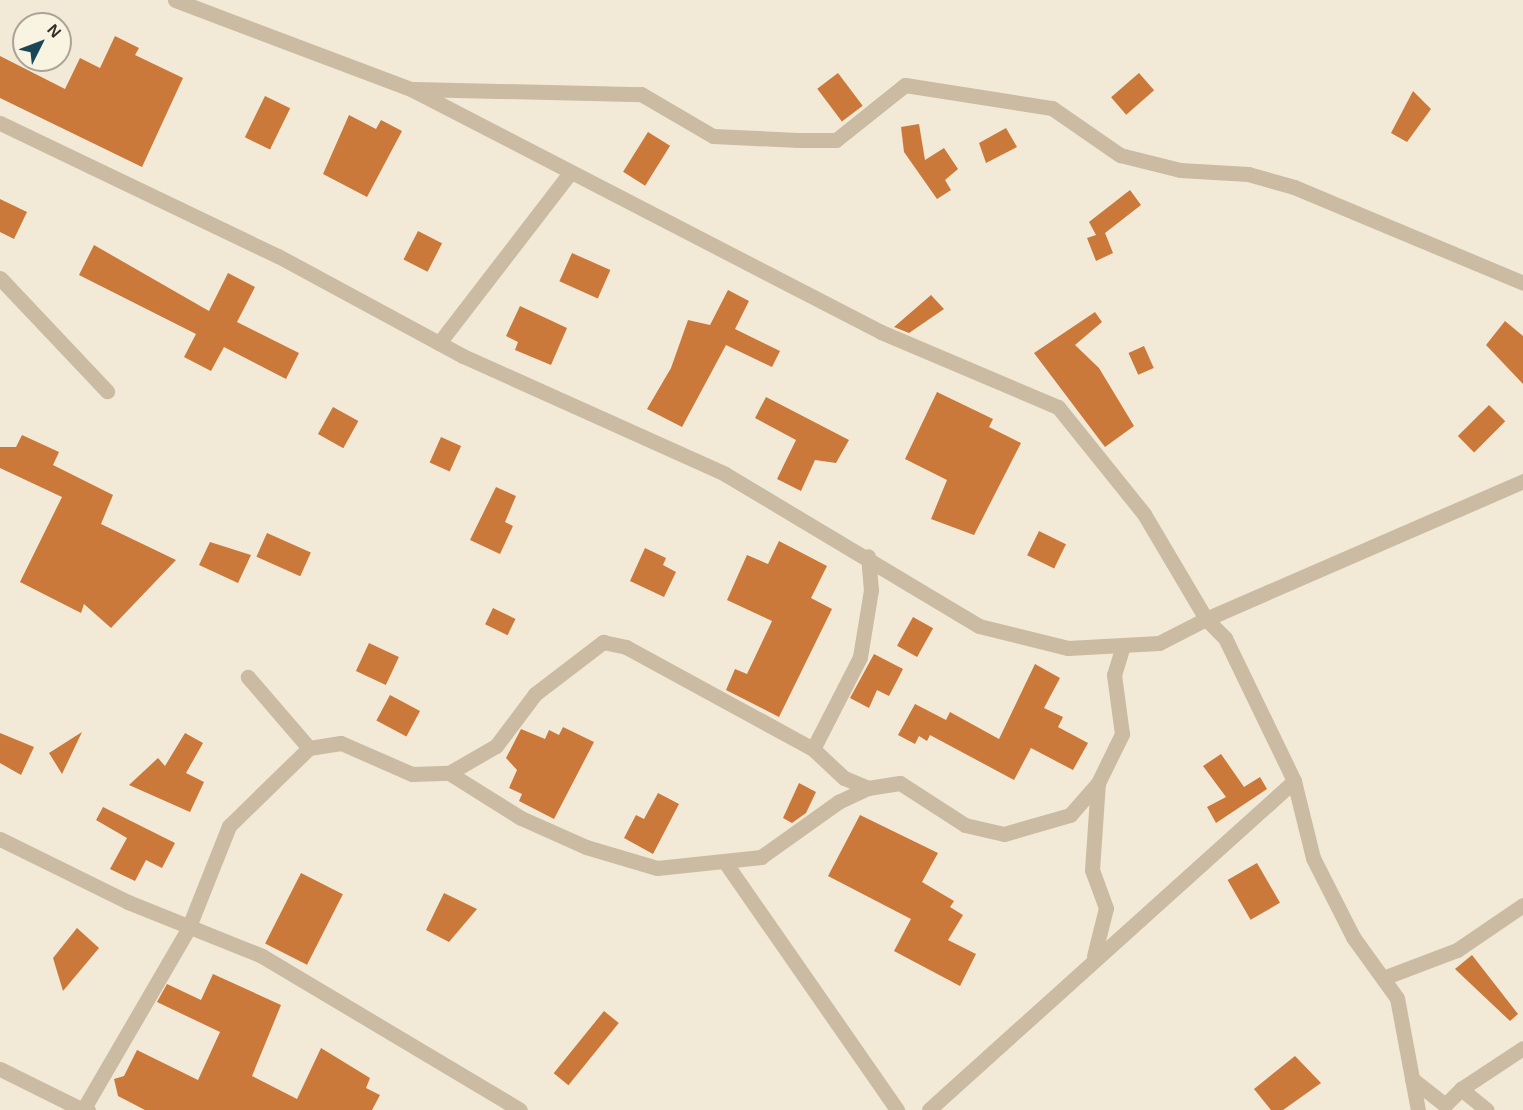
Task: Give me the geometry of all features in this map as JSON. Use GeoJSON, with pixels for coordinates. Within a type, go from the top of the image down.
{"type":"FeatureCollection","features":[{"type":"Feature","properties":{"kind":"street"},"geometry":{"type":"LineString","coordinates":[[175,0],[411,89],[881,332],[1058,407],[1144,514],[1206,619],[1226,639],[1294,781],[1313,858],[1353,937],[1397,998],[1418,1110]]}},
{"type":"Feature","properties":{"kind":"street"},"geometry":{"type":"LineString","coordinates":[[411,89],[642,94],[713,136],[798,140],[836,140],[905,85],[1052,108],[1120,155],[1180,170],[1248,174],[1294,187],[1523,283]]}},
{"type":"Feature","properties":{"kind":"street"},"geometry":{"type":"LineString","coordinates":[[4,130],[278,256],[439,343],[725,474],[868,556],[979,626],[1068,648],[1159,643],[1206,619],[1523,481]]}},
{"type":"Feature","properties":{"kind":"street"},"geometry":{"type":"LineString","coordinates":[[439,343],[570,173]]}},
{"type":"Feature","properties":{"kind":"street"},"geometry":{"type":"LineString","coordinates":[[0,278],[107,391]]}},
{"type":"Feature","properties":{"kind":"street"},"geometry":{"type":"LineString","coordinates":[[813,749],[860,657],[871,590],[868,556]]}},
{"type":"Feature","properties":{"kind":"street"},"geometry":{"type":"LineString","coordinates":[[0,1069],[85,1109],[188,929],[229,826],[309,748],[340,743],[412,774],[449,773],[496,746],[535,694],[603,642],[626,647],[813,749],[844,778],[868,788]]}},
{"type":"Feature","properties":{"kind":"street"},"geometry":{"type":"LineString","coordinates":[[449,773],[521,818],[586,847],[657,868],[727,865],[761,857],[838,802],[868,788],[900,783],[965,825],[1004,834],[1070,815],[1098,783],[1122,734],[1114,675],[1123,645]]}},
{"type":"Feature","properties":{"kind":"street"},"geometry":{"type":"LineString","coordinates":[[248,677],[309,748]]}},
{"type":"Feature","properties":{"kind":"street"},"geometry":{"type":"LineString","coordinates":[[838,802],[844,778]]}},
{"type":"Feature","properties":{"kind":"street"},"geometry":{"type":"LineString","coordinates":[[929,1110],[1094,956],[1294,781]]}},
{"type":"Feature","properties":{"kind":"street"},"geometry":{"type":"LineString","coordinates":[[1094,956],[1106,908],[1092,870],[1098,783]]}},
{"type":"Feature","properties":{"kind":"street"},"geometry":{"type":"LineString","coordinates":[[0,839],[188,929],[261,956],[520,1110]]}},
{"type":"Feature","properties":{"kind":"street"},"geometry":{"type":"LineString","coordinates":[[727,865],[897,1110]]}},
{"type":"Feature","properties":{"kind":"street"},"geometry":{"type":"LineString","coordinates":[[1383,978],[1457,950],[1523,905]]}},
{"type":"Feature","properties":{"kind":"street"},"geometry":{"type":"LineString","coordinates":[[1412,1078],[1445,1105],[1461,1089],[1523,1048]]}},
{"type":"Feature","properties":{"kind":"street"},"geometry":{"type":"LineString","coordinates":[[1461,1089],[1486,1110]]}},
{"type":"Feature","properties":{"kind":"building"},"geometry":{"type":"Polygon","coordinates":[[[115,36],[139,48],[135,55],[183,78],[142,167],[0,98],[0,56],[12,62],[12,72],[32,72],[65,89],[80,58],[100,68],[115,36]]]}},
{"type":"Feature","properties":{"kind":"building"},"geometry":{"type":"Polygon","coordinates":[[[838,73],[863,106],[842,121],[817,89],[838,73]]]}},
{"type":"Feature","properties":{"kind":"building"},"geometry":{"type":"Polygon","coordinates":[[[1139,73],[1154,90],[1126,115],[1111,97],[1139,73]]]}},
{"type":"Feature","properties":{"kind":"building"},"geometry":{"type":"Polygon","coordinates":[[[1413,91],[1431,109],[1407,142],[1391,133],[1413,91]]]}},
{"type":"Feature","properties":{"kind":"building"},"geometry":{"type":"Polygon","coordinates":[[[265,96],[290,108],[270,150],[245,137],[265,96]]]}},
{"type":"Feature","properties":{"kind":"building"},"geometry":{"type":"Polygon","coordinates":[[[349,115],[376,129],[381,120],[402,131],[367,197],[323,174],[349,115]]]}},
{"type":"Feature","properties":{"kind":"building"},"geometry":{"type":"Polygon","coordinates":[[[919,124],[925,160],[944,148],[958,169],[945,180],[951,190],[937,199],[904,152],[901,127],[919,124]]]}},
{"type":"Feature","properties":{"kind":"building"},"geometry":{"type":"Polygon","coordinates":[[[1006,128],[1017,147],[986,163],[979,143],[1006,128]]]}},
{"type":"Feature","properties":{"kind":"building"},"geometry":{"type":"Polygon","coordinates":[[[648,132],[670,146],[645,186],[623,172],[648,132]]]}},
{"type":"Feature","properties":{"kind":"building"},"geometry":{"type":"Polygon","coordinates":[[[1130,190],[1141,205],[1105,233],[1113,253],[1096,261],[1087,238],[1096,235],[1089,222],[1130,190]]]}},
{"type":"Feature","properties":{"kind":"building"},"geometry":{"type":"Polygon","coordinates":[[[0,199],[27,212],[14,239],[0,232],[0,199]]]}},
{"type":"Feature","properties":{"kind":"building"},"geometry":{"type":"Polygon","coordinates":[[[418,231],[442,243],[428,272],[403,260],[418,231]]]}},
{"type":"Feature","properties":{"kind":"building"},"geometry":{"type":"Polygon","coordinates":[[[94,245],[209,311],[228,273],[255,287],[237,322],[299,353],[286,379],[224,347],[211,371],[184,357],[196,334],[79,275],[94,245]]]}},
{"type":"Feature","properties":{"kind":"building"},"geometry":{"type":"Polygon","coordinates":[[[572,253],[610,270],[598,298],[559,281],[572,253]]]}},
{"type":"Feature","properties":{"kind":"building"},"geometry":{"type":"Polygon","coordinates":[[[728,290],[749,301],[735,329],[780,351],[772,367],[726,345],[682,427],[647,409],[671,368],[688,320],[710,325],[728,290]]]}},
{"type":"Feature","properties":{"kind":"building"},"geometry":{"type":"Polygon","coordinates":[[[931,295],[944,309],[909,333],[894,327],[931,295]]]}},
{"type":"Feature","properties":{"kind":"building"},"geometry":{"type":"Polygon","coordinates":[[[520,306],[567,328],[551,365],[515,350],[518,342],[506,336],[520,306]]]}},
{"type":"Feature","properties":{"kind":"building"},"geometry":{"type":"Polygon","coordinates":[[[1095,312],[1102,322],[1075,345],[1099,368],[1134,426],[1105,447],[1034,353],[1095,312]]]}},
{"type":"Feature","properties":{"kind":"building"},"geometry":{"type":"Polygon","coordinates":[[[1505,321],[1523,336],[1523,384],[1486,345],[1505,321]]]}},
{"type":"Feature","properties":{"kind":"building"},"geometry":{"type":"Polygon","coordinates":[[[1144,346],[1154,368],[1138,375],[1128,353],[1144,346]]]}},
{"type":"Feature","properties":{"kind":"building"},"geometry":{"type":"Polygon","coordinates":[[[937,392],[993,419],[989,427],[1021,443],[974,535],[931,519],[947,480],[905,459],[937,392]]]}},
{"type":"Feature","properties":{"kind":"building"},"geometry":{"type":"Polygon","coordinates":[[[766,397],[849,440],[836,463],[815,460],[801,491],[777,479],[796,440],[755,418],[766,397]]]}},
{"type":"Feature","properties":{"kind":"building"},"geometry":{"type":"Polygon","coordinates":[[[1489,405],[1505,421],[1474,452],[1458,436],[1489,405]]]}},
{"type":"Feature","properties":{"kind":"building"},"geometry":{"type":"Polygon","coordinates":[[[333,407],[358,421],[343,448],[318,434],[333,407]]]}},
{"type":"Feature","properties":{"kind":"building"},"geometry":{"type":"Polygon","coordinates":[[[22,435],[59,452],[53,465],[113,495],[101,524],[176,560],[111,628],[84,604],[81,613],[20,582],[62,497],[0,468],[0,447],[16,447],[22,435]]]}},
{"type":"Feature","properties":{"kind":"building"},"geometry":{"type":"Polygon","coordinates":[[[441,437],[461,446],[450,472],[430,463],[441,437]]]}},
{"type":"Feature","properties":{"kind":"building"},"geometry":{"type":"Polygon","coordinates":[[[496,487],[516,496],[505,522],[513,526],[500,554],[470,540],[496,487]]]}},
{"type":"Feature","properties":{"kind":"building"},"geometry":{"type":"Polygon","coordinates":[[[1039,531],[1066,544],[1054,568],[1027,555],[1039,531]]]}},
{"type":"Feature","properties":{"kind":"building"},"geometry":{"type":"Polygon","coordinates":[[[267,533],[311,553],[300,576],[256,557],[267,533]]]}},
{"type":"Feature","properties":{"kind":"building"},"geometry":{"type":"Polygon","coordinates":[[[779,541],[827,566],[811,598],[832,609],[779,717],[726,690],[735,669],[747,674],[772,621],[727,600],[747,555],[768,564],[779,541]]]}},
{"type":"Feature","properties":{"kind":"building"},"geometry":{"type":"Polygon","coordinates":[[[210,542],[251,555],[238,583],[199,565],[210,542]]]}},
{"type":"Feature","properties":{"kind":"building"},"geometry":{"type":"Polygon","coordinates":[[[645,548],[666,558],[663,565],[676,572],[664,597],[630,581],[645,548]]]}},
{"type":"Feature","properties":{"kind":"building"},"geometry":{"type":"Polygon","coordinates":[[[493,608],[515,619],[508,635],[485,624],[493,608]]]}},
{"type":"Feature","properties":{"kind":"building"},"geometry":{"type":"Polygon","coordinates":[[[913,617],[933,628],[917,657],[897,646],[913,617]]]}},
{"type":"Feature","properties":{"kind":"building"},"geometry":{"type":"Polygon","coordinates":[[[369,643],[399,657],[386,685],[356,671],[369,643]]]}},
{"type":"Feature","properties":{"kind":"building"},"geometry":{"type":"Polygon","coordinates":[[[874,654],[903,669],[889,696],[877,690],[869,708],[850,698],[874,654]]]}},
{"type":"Feature","properties":{"kind":"building"},"geometry":{"type":"Polygon","coordinates":[[[1035,664],[1060,678],[1044,708],[1063,717],[1058,727],[1088,743],[1073,770],[1031,748],[1014,780],[930,735],[927,741],[919,736],[915,744],[898,735],[915,704],[946,720],[950,712],[999,739],[1035,664]]]}},
{"type":"Feature","properties":{"kind":"building"},"geometry":{"type":"Polygon","coordinates":[[[390,695],[420,711],[406,737],[376,721],[390,695]]]}},
{"type":"Feature","properties":{"kind":"building"},"geometry":{"type":"Polygon","coordinates":[[[563,727],[594,742],[554,819],[519,801],[522,794],[509,788],[517,770],[506,758],[521,729],[545,739],[549,730],[559,735],[563,727]]]}},
{"type":"Feature","properties":{"kind":"building"},"geometry":{"type":"Polygon","coordinates":[[[82,732],[62,774],[49,753],[82,732]]]}},
{"type":"Feature","properties":{"kind":"building"},"geometry":{"type":"Polygon","coordinates":[[[0,733],[34,747],[21,775],[0,763],[0,733]]]}},
{"type":"Feature","properties":{"kind":"building"},"geometry":{"type":"Polygon","coordinates":[[[185,733],[203,743],[186,773],[204,782],[190,812],[129,785],[158,758],[165,766],[185,733]]]}},
{"type":"Feature","properties":{"kind":"building"},"geometry":{"type":"Polygon","coordinates":[[[1221,754],[1244,787],[1260,777],[1267,789],[1216,823],[1207,807],[1226,797],[1203,766],[1221,754]]]}},
{"type":"Feature","properties":{"kind":"building"},"geometry":{"type":"Polygon","coordinates":[[[799,783],[816,792],[806,813],[792,823],[783,818],[799,783]]]}},
{"type":"Feature","properties":{"kind":"building"},"geometry":{"type":"Polygon","coordinates":[[[658,793],[679,804],[653,854],[624,838],[636,815],[644,819],[658,793]]]}},
{"type":"Feature","properties":{"kind":"building"},"geometry":{"type":"Polygon","coordinates":[[[103,807],[175,843],[162,868],[146,860],[135,881],[110,869],[127,838],[96,820],[103,807]]]}},
{"type":"Feature","properties":{"kind":"building"},"geometry":{"type":"Polygon","coordinates":[[[860,815],[938,853],[922,882],[954,901],[950,907],[963,915],[948,940],[976,954],[960,986],[894,951],[911,919],[828,876],[860,815]]]}},
{"type":"Feature","properties":{"kind":"building"},"geometry":{"type":"Polygon","coordinates":[[[1257,863],[1280,903],[1251,920],[1228,880],[1257,863]]]}},
{"type":"Feature","properties":{"kind":"building"},"geometry":{"type":"Polygon","coordinates":[[[301,873],[343,894],[307,965],[265,943],[301,873]]]}},
{"type":"Feature","properties":{"kind":"building"},"geometry":{"type":"Polygon","coordinates":[[[444,893],[477,909],[449,942],[426,930],[444,893]]]}},
{"type":"Feature","properties":{"kind":"building"},"geometry":{"type":"Polygon","coordinates":[[[77,928],[99,948],[63,991],[53,958],[77,928]]]}},
{"type":"Feature","properties":{"kind":"building"},"geometry":{"type":"Polygon","coordinates":[[[1472,955],[1518,1014],[1510,1021],[1455,969],[1472,955]]]}},
{"type":"Feature","properties":{"kind":"building"},"geometry":{"type":"Polygon","coordinates":[[[213,974],[281,1005],[252,1076],[297,1099],[321,1048],[370,1078],[366,1088],[380,1095],[372,1110],[145,1110],[118,1096],[114,1079],[124,1076],[137,1050],[198,1080],[220,1032],[157,1002],[167,984],[201,1000],[213,974]]]}},
{"type":"Feature","properties":{"kind":"building"},"geometry":{"type":"Polygon","coordinates":[[[604,1011],[619,1023],[568,1085],[554,1073],[604,1011]]]}},
{"type":"Feature","properties":{"kind":"building"},"geometry":{"type":"Polygon","coordinates":[[[1295,1056],[1321,1083],[1283,1110],[1271,1110],[1254,1089],[1295,1056]]]}}]}
